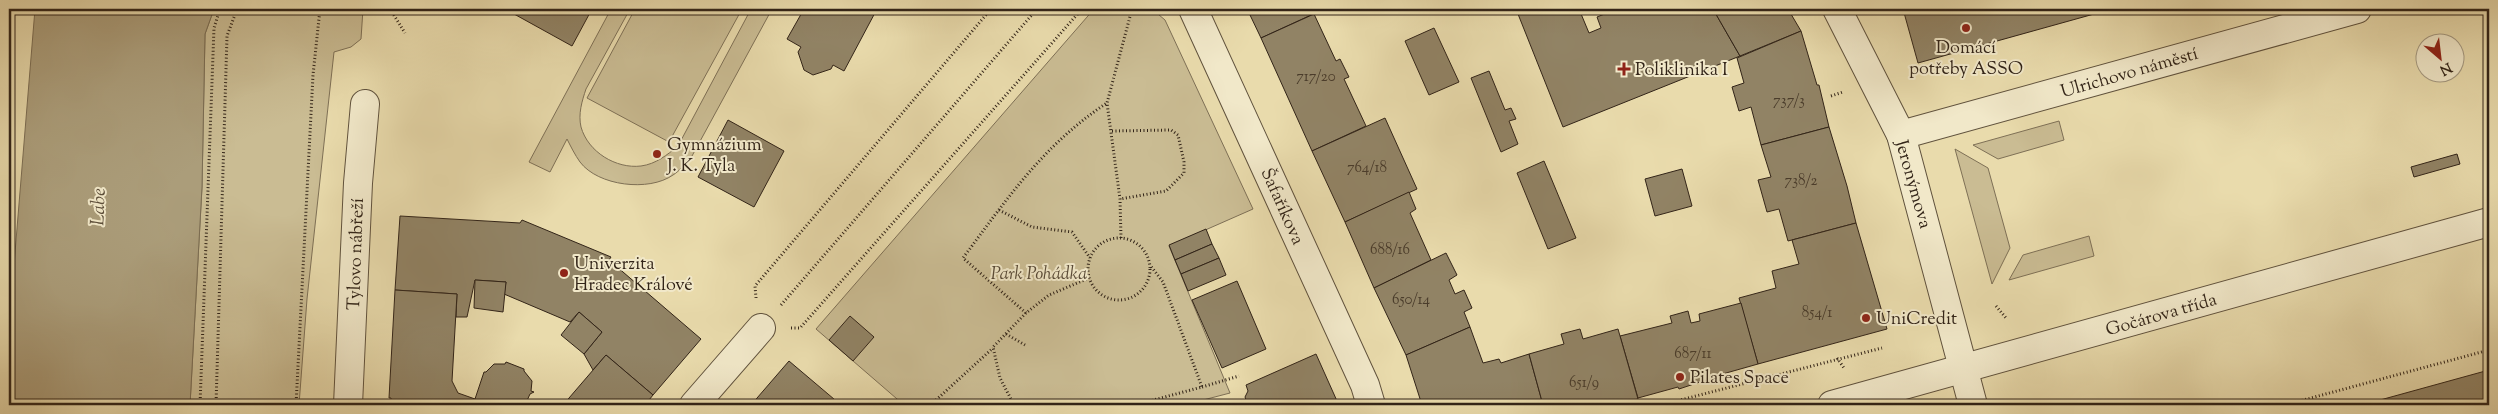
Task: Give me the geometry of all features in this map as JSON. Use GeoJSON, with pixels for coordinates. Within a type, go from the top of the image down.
{"type":"FeatureCollection","features":[{"type":"Feature","properties":{"kind":"street","name":"Šafaříkova"},"geometry":{"type":"LineString","coordinates":[[1193,9],[1361,376],[1371,405]]}},
{"type":"Feature","properties":{"kind":"street","name":"Jeronýmova"},"geometry":{"type":"LineString","coordinates":[[1837,9],[1901,136],[1973,405]]}},
{"type":"Feature","properties":{"kind":"street","name":"Ulrichovo náměstí"},"geometry":{"type":"LineString","coordinates":[[1901,136],[2357,9]]}},
{"type":"Feature","properties":{"kind":"street","name":"Tylovo nábřeží"},"geometry":{"type":"LineString","coordinates":[[348,405],[358,183],[365,104]]}},
{"type":"Feature","properties":{"kind":"street","name":"Gočárova třída"},"geometry":{"type":"LineString","coordinates":[[1832,405],[2489,222]]}},
{"type":"Feature","properties":{"kind":"street"},"geometry":{"type":"LineString","coordinates":[[694,405],[761,328]]}},
{"type":"Feature","properties":{"kind":"path"},"geometry":{"type":"LineString","coordinates":[[200,405],[214,28],[220,9]]}},
{"type":"Feature","properties":{"kind":"path"},"geometry":{"type":"LineString","coordinates":[[216,405],[228,36],[237,9]]}},
{"type":"Feature","properties":{"kind":"path"},"geometry":{"type":"LineString","coordinates":[[296,405],[313,75],[320,9]]}},
{"type":"Feature","properties":{"kind":"path"},"geometry":{"type":"LineString","coordinates":[[390,9],[406,33]]}},
{"type":"Feature","properties":{"kind":"path"},"geometry":{"type":"LineString","coordinates":[[761,328],[754,286],[991,9]]}},
{"type":"Feature","properties":{"kind":"path"},"geometry":{"type":"LineString","coordinates":[[761,328],[1038,9]]}},
{"type":"Feature","properties":{"kind":"path"},"geometry":{"type":"LineString","coordinates":[[761,328],[800,328],[1082,9]]}},
{"type":"Feature","properties":{"kind":"path"},"geometry":{"type":"LineString","coordinates":[[1122,238],[1120,199],[1107,104],[1132,9]]}},
{"type":"Feature","properties":{"kind":"path"},"geometry":{"type":"LineString","coordinates":[[1026,313],[963,258],[1037,163],[1078,122],[1107,104]]}},
{"type":"Feature","properties":{"kind":"path"},"geometry":{"type":"LineString","coordinates":[[1112,131],[1171,130],[1178,135],[1184,162],[1184,173],[1166,191],[1120,199]]}},
{"type":"Feature","properties":{"kind":"path"},"geometry":{"type":"LineString","coordinates":[[999,210],[1032,227],[1072,232],[1090,258],[1089,278],[1100,294],[1110,299],[1130,298],[1139,293],[1146,285],[1150,265]]}},
{"type":"Feature","properties":{"kind":"path"},"geometry":{"type":"LineString","coordinates":[[1090,258],[1103,243],[1112,239],[1122,238],[1140,246],[1150,265],[1163,282],[1202,387]]}},
{"type":"Feature","properties":{"kind":"path"},"geometry":{"type":"LineString","coordinates":[[936,400],[993,347],[1026,313],[1049,294],[1089,278]]}},
{"type":"Feature","properties":{"kind":"path"},"geometry":{"type":"LineString","coordinates":[[1996,306],[2006,318]]}},
{"type":"Feature","properties":{"kind":"path"},"geometry":{"type":"LineString","coordinates":[[1006,334],[1025,345]]}},
{"type":"Feature","properties":{"kind":"path"},"geometry":{"type":"LineString","coordinates":[[993,347],[1000,378],[1014,405]]}},
{"type":"Feature","properties":{"kind":"path"},"geometry":{"type":"LineString","coordinates":[[1661,405],[1837,358],[1882,348]]}},
{"type":"Feature","properties":{"kind":"path"},"geometry":{"type":"LineString","coordinates":[[2286,405],[2489,350]]}},
{"type":"Feature","properties":{"kind":"path"},"geometry":{"type":"LineString","coordinates":[[1135,405],[1239,376]]}},
{"type":"Feature","properties":{"kind":"green space"},"geometry":{"type":"Polygon","coordinates":[[[214,9],[363,9],[361,39],[351,47],[334,52],[307,299],[299,405],[190,405],[202,187],[205,34],[214,9]]]}},
{"type":"Feature","properties":{"kind":"green space"},"geometry":{"type":"Polygon","coordinates":[[[611,9],[630,9],[586,89],[581,108],[580,122],[590,144],[604,157],[622,165],[641,166],[656,161],[678,146],[751,9],[772,9],[692,156],[676,173],[651,184],[624,184],[599,177],[580,162],[567,139],[550,172],[529,162],[611,9]]]}},
{"type":"Feature","properties":{"kind":"green space"},"geometry":{"type":"Polygon","coordinates":[[[635,9],[742,9],[669,142],[587,98],[635,9]]]}},
{"type":"Feature","properties":{"kind":"green space","name":"Park Pohádka"},"geometry":{"type":"Polygon","coordinates":[[[1094,9],[1152,9],[1165,20],[1253,209],[1169,246],[1230,393],[1184,405],[904,405],[816,329],[1094,9]]]}},
{"type":"Feature","properties":{"kind":"green space"},"geometry":{"type":"Polygon","coordinates":[[[2059,121],[2064,140],[1998,159],[1973,145],[2059,121]]]}},
{"type":"Feature","properties":{"kind":"green space"},"geometry":{"type":"Polygon","coordinates":[[[1955,149],[1988,168],[2010,248],[1992,284],[1955,149]]]}},
{"type":"Feature","properties":{"kind":"green space"},"geometry":{"type":"Polygon","coordinates":[[[2089,236],[2094,256],[2009,280],[2023,255],[2089,236]]]}},
{"type":"Feature","properties":{"kind":"water","name":"Labe"},"geometry":{"type":"Polygon","coordinates":[[[35,9],[214,9],[205,34],[202,187],[190,405],[9,405],[9,326],[35,9]]]}},
{"type":"Feature","properties":{"kind":"building"},"geometry":{"type":"Polygon","coordinates":[[[505,9],[592,9],[572,46],[505,9]]]}},
{"type":"Feature","properties":{"kind":"building"},"geometry":{"type":"Polygon","coordinates":[[[804,9],[877,9],[844,71],[833,65],[831,69],[813,75],[804,70],[798,52],[801,47],[787,39],[804,9]]]}},
{"type":"Feature","properties":{"kind":"building"},"geometry":{"type":"Polygon","coordinates":[[[1252,9],[1322,10],[1261,38],[1250,15],[1254,13],[1252,9]]]}},
{"type":"Feature","properties":{"kind":"building","name":"Poliklinika I"},"geometry":{"type":"Polygon","coordinates":[[[1516,9],[1579,9],[1589,33],[1601,28],[1597,17],[1617,9],[1703,9],[1704,12],[1713,9],[1740,56],[1563,127],[1516,9]]]}},
{"type":"Feature","properties":{"kind":"building","name":"Poliklinika I"},"geometry":{"type":"Polygon","coordinates":[[[1713,9],[1788,9],[1801,31],[1740,56],[1713,9]]]}},
{"type":"Feature","properties":{"kind":"building"},"geometry":{"type":"Polygon","coordinates":[[[1903,9],[2112,9],[1918,63],[1903,9]]]}},
{"type":"Feature","properties":{"kind":"building"},"geometry":{"type":"Polygon","coordinates":[[[1314,14],[1336,61],[1340,59],[1349,77],[1344,79],[1366,126],[1312,151],[1261,38],[1314,14]]]}},
{"type":"Feature","properties":{"kind":"building"},"geometry":{"type":"Polygon","coordinates":[[[1434,28],[1459,82],[1429,95],[1405,41],[1434,28]]]}},
{"type":"Feature","properties":{"kind":"building"},"geometry":{"type":"Polygon","coordinates":[[[1801,31],[1817,85],[1819,85],[1829,127],[1761,145],[1751,107],[1739,111],[1732,87],[1744,83],[1737,58],[1801,31]]]}},
{"type":"Feature","properties":{"kind":"building"},"geometry":{"type":"Polygon","coordinates":[[[1489,71],[1505,110],[1511,108],[1516,119],[1509,121],[1518,144],[1501,152],[1471,78],[1489,71]]]}},
{"type":"Feature","properties":{"kind":"building"},"geometry":{"type":"Polygon","coordinates":[[[1385,118],[1417,189],[1345,222],[1312,151],[1385,118]]]}},
{"type":"Feature","properties":{"kind":"building"},"geometry":{"type":"Polygon","coordinates":[[[728,120],[784,151],[754,207],[698,177],[728,120]]]}},
{"type":"Feature","properties":{"kind":"building"},"geometry":{"type":"Polygon","coordinates":[[[1829,127],[1856,223],[1788,241],[1779,209],[1767,212],[1758,180],[1771,177],[1761,145],[1829,127]]]}},
{"type":"Feature","properties":{"kind":"building"},"geometry":{"type":"Polygon","coordinates":[[[2457,154],[2460,164],[2414,177],[2411,167],[2457,154]]]}},
{"type":"Feature","properties":{"kind":"building"},"geometry":{"type":"Polygon","coordinates":[[[1544,161],[1576,238],[1548,249],[1517,173],[1544,161]]]}},
{"type":"Feature","properties":{"kind":"building"},"geometry":{"type":"Polygon","coordinates":[[[1682,169],[1692,206],[1655,216],[1645,179],[1682,169]]]}},
{"type":"Feature","properties":{"kind":"building"},"geometry":{"type":"Polygon","coordinates":[[[1409,192],[1416,209],[1410,213],[1431,260],[1374,288],[1345,222],[1409,192]]]}},
{"type":"Feature","properties":{"kind":"building"},"geometry":{"type":"Polygon","coordinates":[[[400,216],[520,223],[522,220],[611,257],[609,260],[701,339],[653,395],[606,355],[593,370],[584,354],[602,332],[579,312],[570,322],[504,294],[506,282],[475,280],[467,317],[456,317],[457,294],[395,290],[400,216]]]}},
{"type":"Feature","properties":{"kind":"building"},"geometry":{"type":"Polygon","coordinates":[[[1856,223],[1887,329],[1758,364],[1739,298],[1776,288],[1772,271],[1799,264],[1792,240],[1856,223]]]}},
{"type":"Feature","properties":{"kind":"building"},"geometry":{"type":"Polygon","coordinates":[[[1206,229],[1212,244],[1175,260],[1169,245],[1206,229]]]}},
{"type":"Feature","properties":{"kind":"building"},"geometry":{"type":"Polygon","coordinates":[[[1212,244],[1219,258],[1181,274],[1175,260],[1212,244]]]}},
{"type":"Feature","properties":{"kind":"building"},"geometry":{"type":"Polygon","coordinates":[[[1446,253],[1457,275],[1449,280],[1455,294],[1464,290],[1472,308],[1464,312],[1470,327],[1406,355],[1374,288],[1446,253]]]}},
{"type":"Feature","properties":{"kind":"building"},"geometry":{"type":"Polygon","coordinates":[[[1219,258],[1226,275],[1188,291],[1181,274],[1219,258]]]}},
{"type":"Feature","properties":{"kind":"building"},"geometry":{"type":"Polygon","coordinates":[[[475,280],[506,282],[503,312],[474,308],[475,280]]]}},
{"type":"Feature","properties":{"kind":"building"},"geometry":{"type":"Polygon","coordinates":[[[1237,281],[1266,349],[1222,368],[1192,300],[1237,281]]]}},
{"type":"Feature","properties":{"kind":"building"},"geometry":{"type":"Polygon","coordinates":[[[395,290],[457,294],[452,381],[458,393],[475,399],[484,372],[494,364],[505,364],[506,362],[524,369],[532,381],[531,391],[534,392],[530,394],[525,405],[391,405],[391,398],[389,398],[395,290]]]}},
{"type":"Feature","properties":{"kind":"building"},"geometry":{"type":"Polygon","coordinates":[[[1741,303],[1758,364],[1719,375],[1716,379],[1712,378],[1679,389],[1678,387],[1638,398],[1620,336],[1672,323],[1670,316],[1688,311],[1691,323],[1700,321],[1699,314],[1741,303]]]}},
{"type":"Feature","properties":{"kind":"building"},"geometry":{"type":"Polygon","coordinates":[[[579,312],[602,332],[584,354],[561,335],[579,312]]]}},
{"type":"Feature","properties":{"kind":"building"},"geometry":{"type":"Polygon","coordinates":[[[850,316],[874,337],[853,361],[829,340],[850,316]]]}},
{"type":"Feature","properties":{"kind":"building"},"geometry":{"type":"Polygon","coordinates":[[[1470,327],[1483,363],[1499,359],[1501,363],[1529,354],[1543,405],[1422,405],[1406,355],[1470,327]]]}},
{"type":"Feature","properties":{"kind":"building"},"geometry":{"type":"Polygon","coordinates":[[[1580,329],[1583,339],[1618,329],[1638,399],[1613,405],[1543,405],[1529,354],[1564,344],[1561,334],[1580,329]]]}},
{"type":"Feature","properties":{"kind":"building"},"geometry":{"type":"Polygon","coordinates":[[[1316,354],[1337,401],[1336,405],[1248,405],[1245,397],[1248,391],[1246,385],[1316,354]]]}},
{"type":"Feature","properties":{"kind":"building"},"geometry":{"type":"Polygon","coordinates":[[[606,355],[653,395],[645,405],[563,405],[606,355]]]}},
{"type":"Feature","properties":{"kind":"building"},"geometry":{"type":"Polygon","coordinates":[[[789,361],[841,405],[751,405],[789,361]]]}},
{"type":"Feature","properties":{"kind":"building"},"geometry":{"type":"Polygon","coordinates":[[[2489,370],[2489,405],[2362,405],[2489,370]]]}},
{"type":"Feature","properties":{"kind":"place","name":"Domácí potřeby ASSO"},"geometry":{"type":"Point","coordinates":[1966,28]}},
{"type":"Feature","properties":{"kind":"place","name":"Poliklinika I"},"geometry":{"type":"Point","coordinates":[1624,69]}},
{"type":"Feature","properties":{"kind":"place","name":"Gymnázium J. K. Tyla"},"geometry":{"type":"Point","coordinates":[657,154]}},
{"type":"Feature","properties":{"kind":"place","name":"Univerzita Hradec Králové"},"geometry":{"type":"Point","coordinates":[564,273]}},
{"type":"Feature","properties":{"kind":"place","name":"UniCredit"},"geometry":{"type":"Point","coordinates":[1866,318]}},
{"type":"Feature","properties":{"kind":"place","name":"Pilates Space"},"geometry":{"type":"Point","coordinates":[1680,377]}}]}
